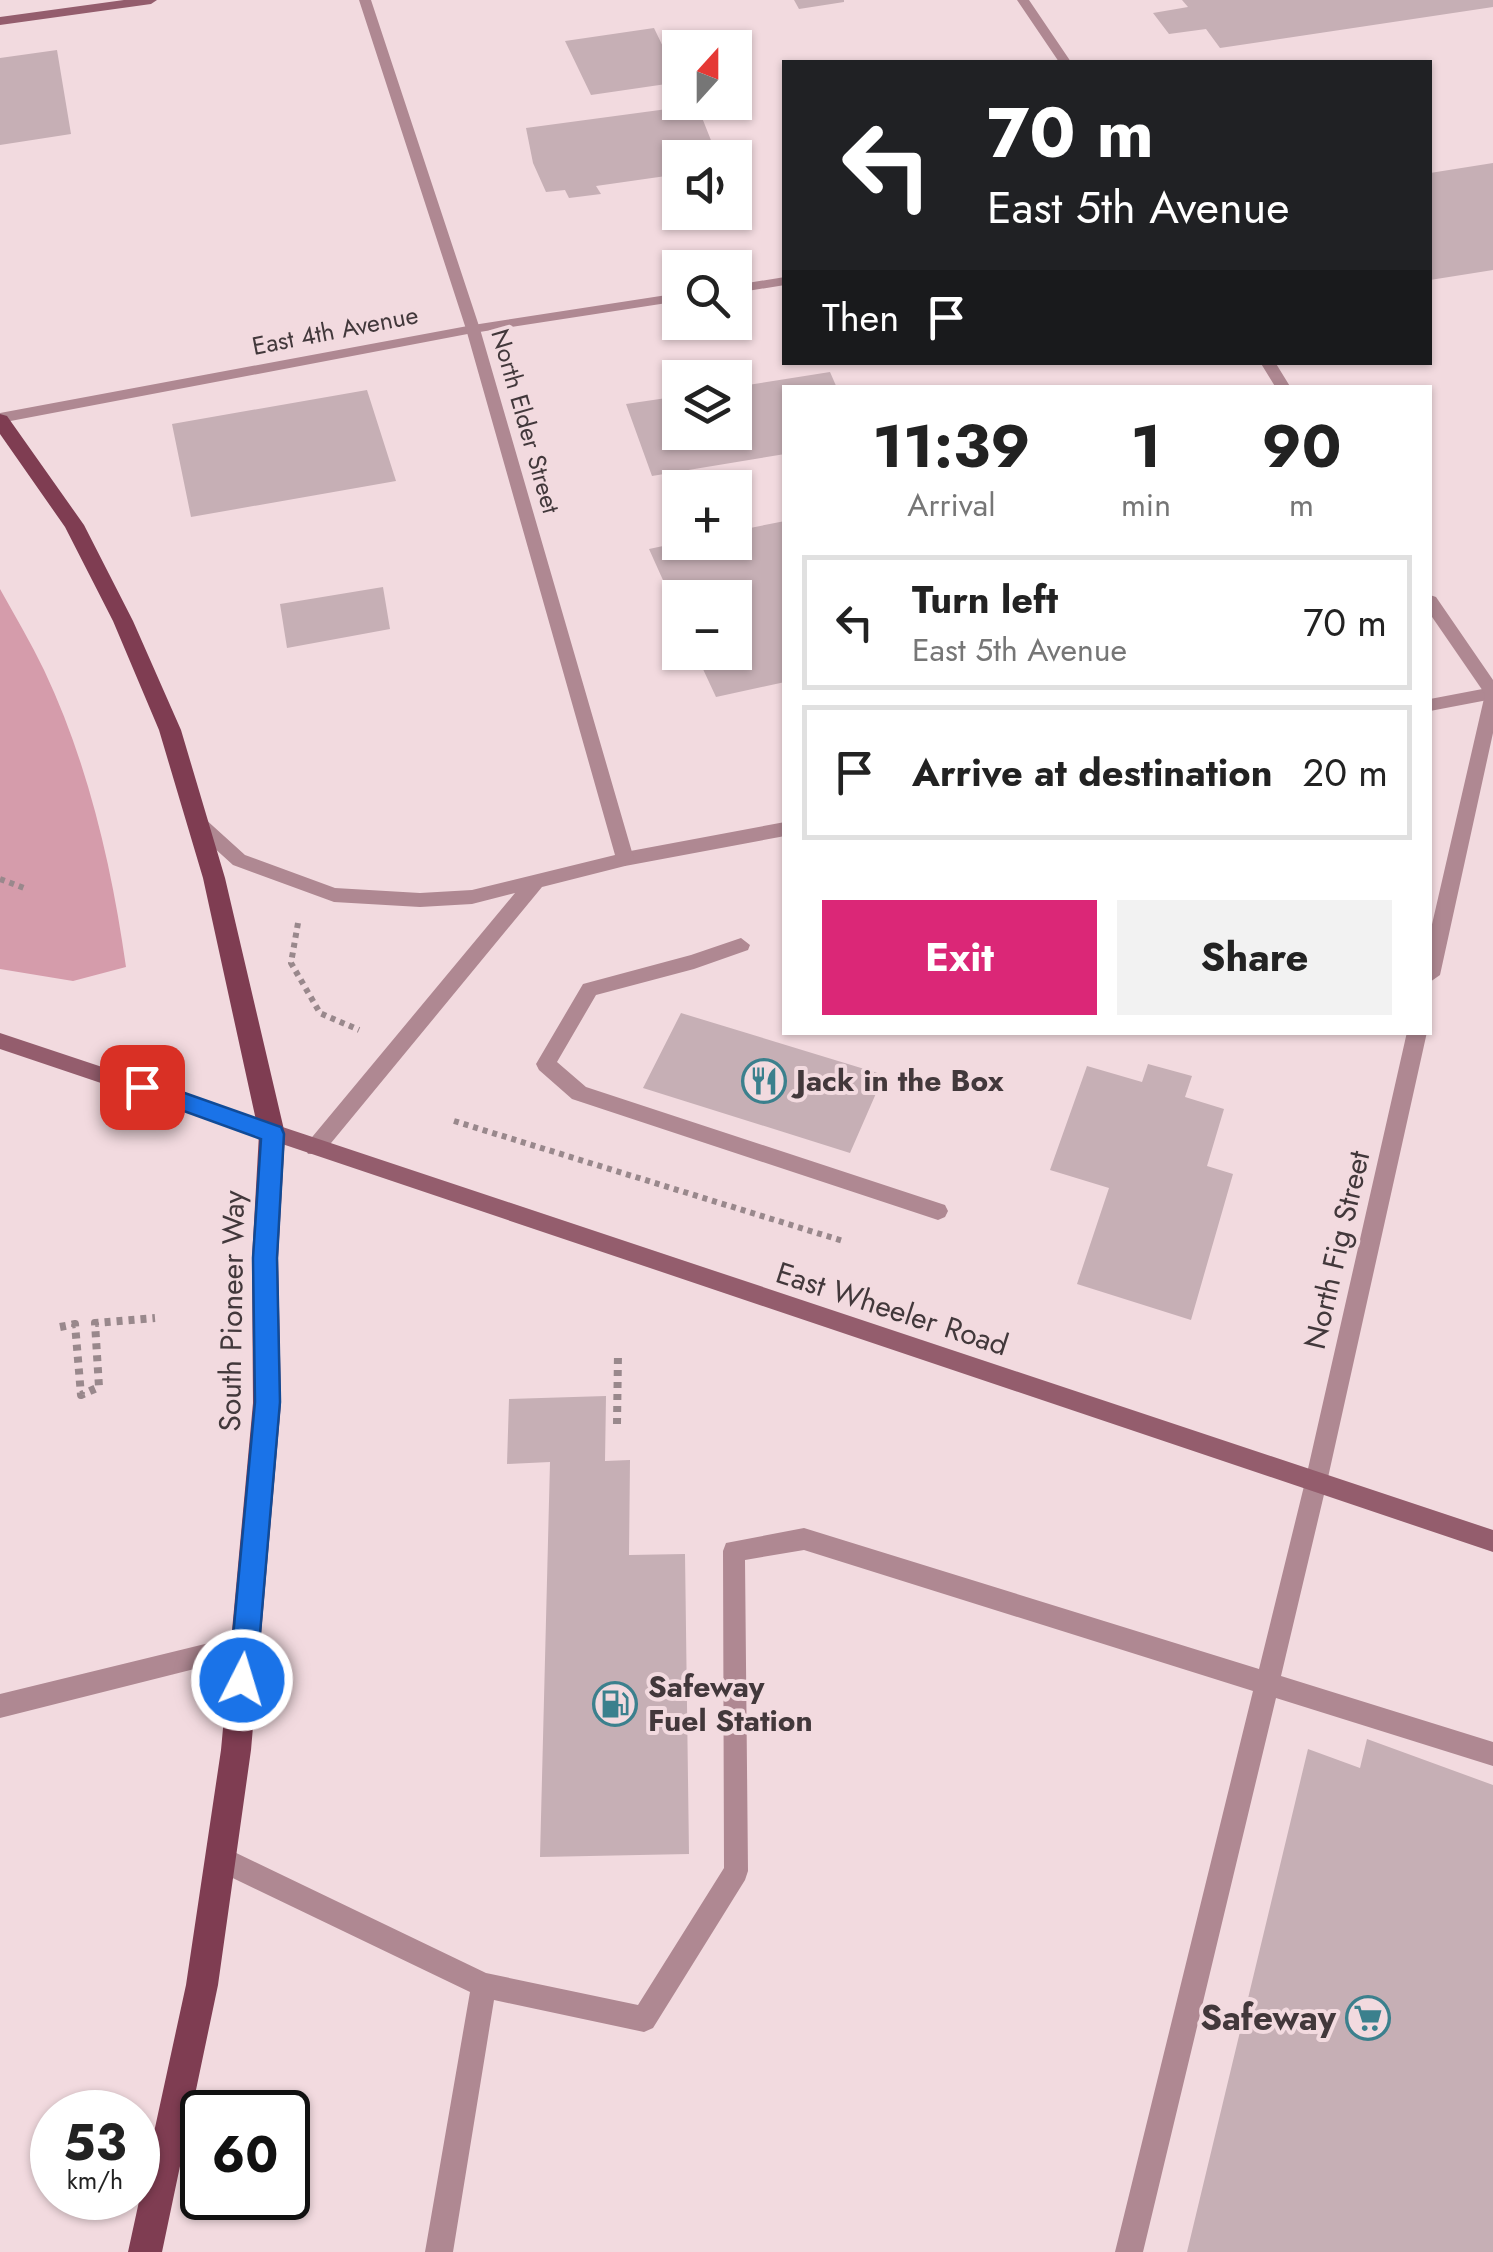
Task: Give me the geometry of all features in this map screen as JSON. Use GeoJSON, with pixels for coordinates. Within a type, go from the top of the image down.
{"type":"FeatureCollection","features":[{"type":"Feature","properties":{"kind":"main road"},"geometry":{"type":"LineString","coordinates":[[0,21],[151,0]]}},
{"type":"Feature","properties":{"kind":"main road","name":"South Pioneer Way"},"geometry":{"type":"LineString","coordinates":[[0,420],[74,524],[123,622],[170,730],[214,878],[272,1134],[265,1258],[267,1402],[246,1645],[202,1984],[145,2252]]}},
{"type":"Feature","properties":{"kind":"main road","name":"East Wheeler Road"},"geometry":{"type":"LineString","coordinates":[[0,1041],[1493,1540]]}},
{"type":"Feature","properties":{"kind":"street","name":"North Elder Street"},"geometry":{"type":"LineString","coordinates":[[366,0],[474,328],[625,860]]}},
{"type":"Feature","properties":{"kind":"street"},"geometry":{"type":"LineString","coordinates":[[1023,0],[1064,60]]}},
{"type":"Feature","properties":{"kind":"street"},"geometry":{"type":"LineString","coordinates":[[752,286],[782,281]]}},
{"type":"Feature","properties":{"kind":"street","name":"East 4th Avenue"},"geometry":{"type":"LineString","coordinates":[[0,420],[474,328],[662,300]]}},
{"type":"Feature","properties":{"kind":"street"},"geometry":{"type":"LineString","coordinates":[[1432,604],[1493,693],[1489,732],[1432,967]]}},
{"type":"Feature","properties":{"kind":"street"},"geometry":{"type":"LineString","coordinates":[[1432,705],[1493,693]]}},
{"type":"Feature","properties":{"kind":"street"},"geometry":{"type":"LineString","coordinates":[[197,822],[239,860],[334,896],[420,900],[472,897],[625,860],[782,830]]}},
{"type":"Feature","properties":{"kind":"street"},"geometry":{"type":"LineString","coordinates":[[314,1148],[535,882]]}},
{"type":"Feature","properties":{"kind":"street"},"geometry":{"type":"LineString","coordinates":[[741,945],[694,962],[590,989],[546,1064],[579,1092],[938,1212]]}},
{"type":"Feature","properties":{"kind":"street","name":"North Fig Street"},"geometry":{"type":"LineString","coordinates":[[1128,2252],[1316,1482],[1416,1035]]}},
{"type":"Feature","properties":{"kind":"street"},"geometry":{"type":"LineString","coordinates":[[220,1859],[484,1985],[644,2019],[736,1871],[734,1552],[804,1539],[1493,1754]]}},
{"type":"Feature","properties":{"kind":"street"},"geometry":{"type":"LineString","coordinates":[[0,1706],[246,1645]]}},
{"type":"Feature","properties":{"kind":"street"},"geometry":{"type":"LineString","coordinates":[[439,2252],[484,1985]]}},
{"type":"Feature","properties":{"kind":"path"},"geometry":{"type":"LineString","coordinates":[[0,880],[24,888]]}},
{"type":"Feature","properties":{"kind":"path"},"geometry":{"type":"LineString","coordinates":[[298,924],[291,963],[320,1013],[358,1030]]}},
{"type":"Feature","properties":{"kind":"path"},"geometry":{"type":"LineString","coordinates":[[454,1121],[842,1241]]}},
{"type":"Feature","properties":{"kind":"path"},"geometry":{"type":"LineString","coordinates":[[60,1327],[75,1324],[81,1394],[99,1388],[96,1323],[155,1318]]}},
{"type":"Feature","properties":{"kind":"path"},"geometry":{"type":"LineString","coordinates":[[617,1424],[618,1354]]}},
{"type":"Feature","properties":{"kind":"shaded area"},"geometry":{"type":"Polygon","coordinates":[[[0,589],[60,705],[86,778],[113,891],[126,967],[73,981],[0,969],[0,589]]]}},
{"type":"Feature","properties":{"kind":"building"},"geometry":{"type":"Polygon","coordinates":[[[794,0],[844,0],[844,2],[799,9],[794,0]]]}},
{"type":"Feature","properties":{"kind":"building"},"geometry":{"type":"Polygon","coordinates":[[[1182,0],[1493,0],[1493,7],[1220,48],[1206,29],[1169,34],[1153,13],[1188,7],[1182,0]]]}},
{"type":"Feature","properties":{"kind":"building"},"geometry":{"type":"Polygon","coordinates":[[[654,28],[662,45],[662,85],[591,95],[565,41],[654,28]]]}},
{"type":"Feature","properties":{"kind":"building"},"geometry":{"type":"Polygon","coordinates":[[[57,50],[71,134],[0,145],[0,58],[57,50]]]}},
{"type":"Feature","properties":{"kind":"building"},"geometry":{"type":"Polygon","coordinates":[[[662,110],[662,120],[703,120],[711,140],[662,140],[662,177],[596,186],[601,194],[569,198],[565,190],[546,192],[533,163],[526,128],[662,110]]]}},
{"type":"Feature","properties":{"kind":"building"},"geometry":{"type":"Polygon","coordinates":[[[1493,163],[1493,270],[1432,280],[1432,173],[1493,163]]]}},
{"type":"Feature","properties":{"kind":"building"},"geometry":{"type":"Polygon","coordinates":[[[830,372],[836,385],[782,385],[782,454],[688,470],[662,470],[662,474],[652,476],[626,404],[662,399],[662,450],[752,450],[752,384],[830,372]]]}},
{"type":"Feature","properties":{"kind":"building"},"geometry":{"type":"Polygon","coordinates":[[[367,390],[396,481],[191,517],[172,424],[367,390]]]}},
{"type":"Feature","properties":{"kind":"building"},"geometry":{"type":"Polygon","coordinates":[[[782,522],[782,683],[716,697],[703,670],[752,670],[752,580],[663,580],[649,549],[662,546],[662,560],[752,560],[752,528],[782,522]]]}},
{"type":"Feature","properties":{"kind":"building"},"geometry":{"type":"Polygon","coordinates":[[[383,587],[390,629],[287,648],[280,604],[383,587]]]}},
{"type":"Feature","properties":{"kind":"building","name":"Jack in the Box"},"geometry":{"type":"Polygon","coordinates":[[[681,1013],[884,1075],[850,1153],[643,1088],[681,1013]]]}},
{"type":"Feature","properties":{"kind":"building"},"geometry":{"type":"Polygon","coordinates":[[[1148,1064],[1192,1076],[1185,1097],[1224,1109],[1207,1166],[1233,1174],[1191,1320],[1077,1284],[1109,1188],[1050,1170],[1087,1066],[1142,1082],[1148,1064]]]}},
{"type":"Feature","properties":{"kind":"building","name":"Safeway Fuel Station"},"geometry":{"type":"Polygon","coordinates":[[[606,1396],[605,1461],[630,1460],[629,1555],[685,1554],[689,1854],[540,1857],[550,1462],[507,1464],[509,1399],[606,1396]]]}},
{"type":"Feature","properties":{"kind":"building","name":"Safeway"},"geometry":{"type":"Polygon","coordinates":[[[1367,1739],[1493,1785],[1493,2252],[1187,2252],[1308,1749],[1360,1768],[1367,1739]]]}},
{"type":"Feature","properties":{"kind":"place","name":"Jack in the Box"},"geometry":{"type":"Point","coordinates":[764,1081]}},
{"type":"Feature","properties":{"kind":"place","name":"Safeway Fuel Station"},"geometry":{"type":"Point","coordinates":[615,1704]}},
{"type":"Feature","properties":{"kind":"place","name":"Safeway"},"geometry":{"type":"Point","coordinates":[1368,2018]}},
{"type":"Feature","properties":{"kind":"route"},"geometry":{"type":"LineString","coordinates":[[142,1087],[272,1134],[265,1258],[267,1402],[242,1680]]}}]}
